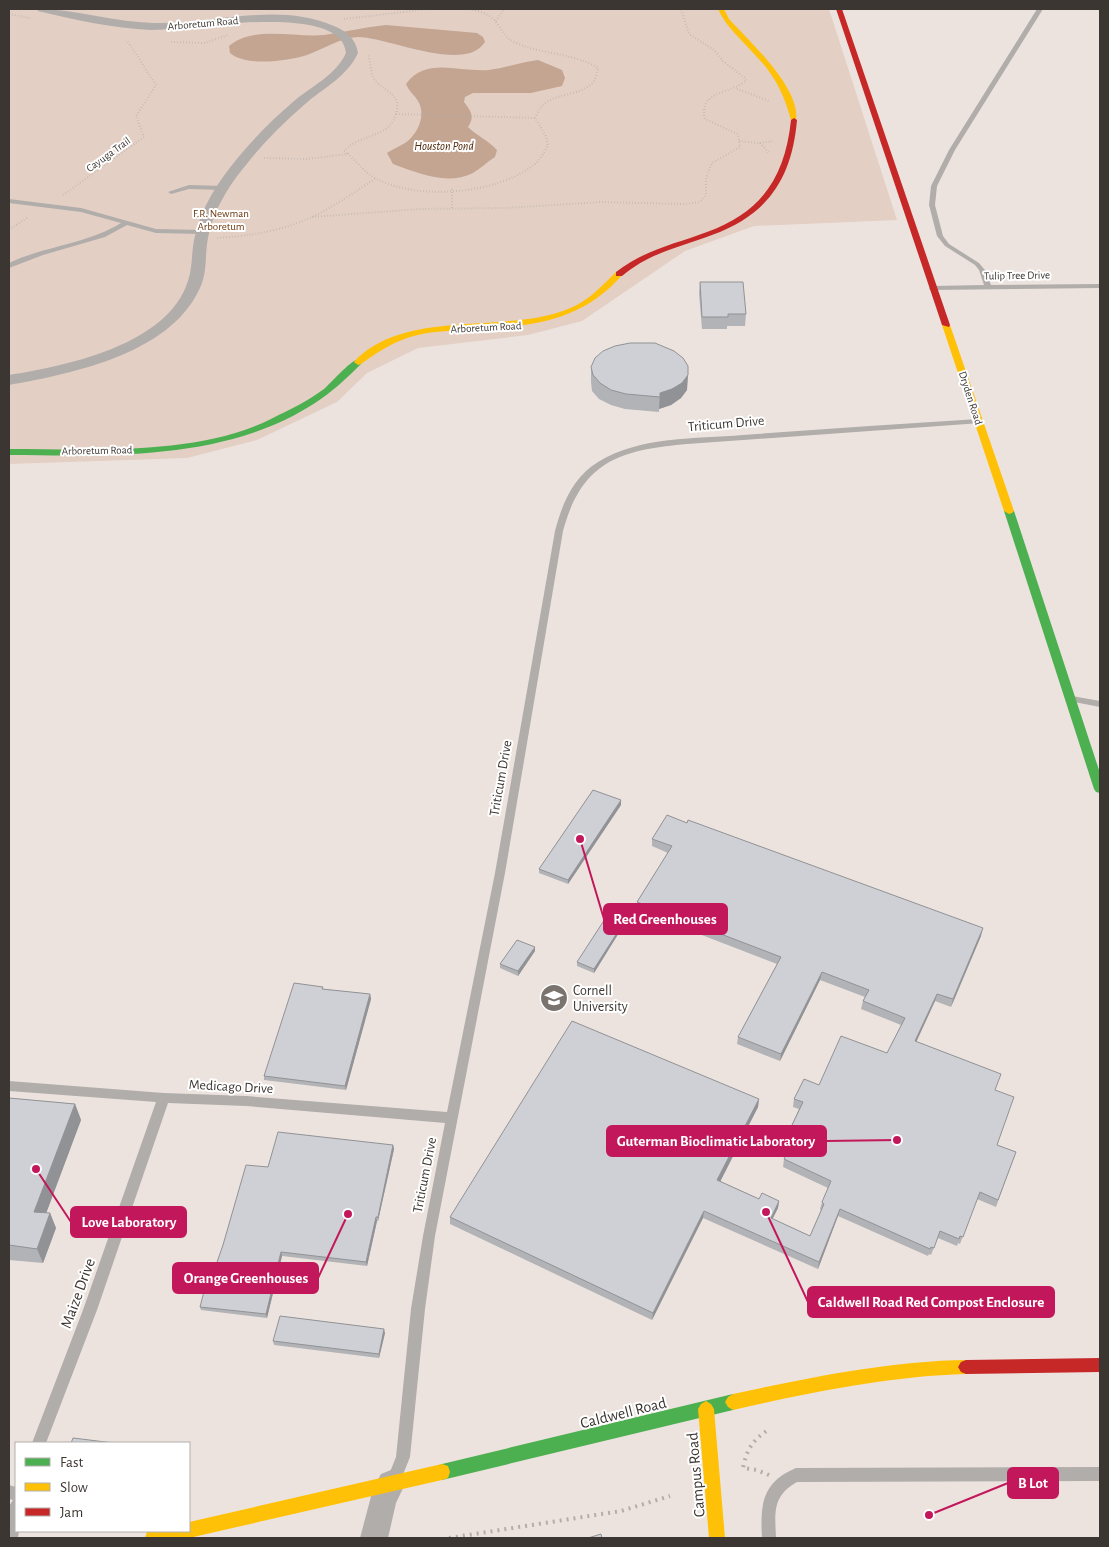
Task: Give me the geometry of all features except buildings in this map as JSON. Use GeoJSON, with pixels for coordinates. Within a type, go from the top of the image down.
{"type":"FeatureCollection","features":[{"type":"Feature","properties":{"kind":"street","name":"Arboretum Road"},"geometry":{"type":"LineString","coordinates":[[42,9],[132,26],[168,27],[271,18],[314,23],[343,35],[351,45]]}},
{"type":"Feature","properties":{"kind":"street","name":"Arboretum Road"},"geometry":{"type":"LineString","coordinates":[[9,452],[147,449],[209,441],[253,429],[292,413],[324,394],[367,354],[384,345],[405,337],[450,328],[495,328],[529,324],[558,316],[592,299],[628,265],[648,253],[723,230],[743,219],[763,201],[782,176],[791,155],[794,139],[794,115],[779,78],[726,20],[721,9]]}},
{"type":"Feature","properties":{"kind":"street","name":"Dryden Road"},"geometry":{"type":"LineString","coordinates":[[839,9],[1100,789]]}},
{"type":"Feature","properties":{"kind":"street"},"geometry":{"type":"LineString","coordinates":[[9,380],[54,372],[93,361],[128,346],[157,329],[178,310],[192,291],[202,236],[223,188],[246,156],[290,111],[342,69],[350,59],[351,45]]}},
{"type":"Feature","properties":{"kind":"street","name":"Caldwell Road"},"geometry":{"type":"LineString","coordinates":[[190,1529],[391,1484],[766,1394],[858,1378],[948,1367],[1100,1365]]}},
{"type":"Feature","properties":{"kind":"street","name":"Campus Road"},"geometry":{"type":"LineString","coordinates":[[706,1409],[717,1538]]}},
{"type":"Feature","properties":{"kind":"street"},"geometry":{"type":"LineString","coordinates":[[374,1538],[383,1499],[391,1484]]}},
{"type":"Feature","properties":{"kind":"street","name":"Caldwell Road"},"geometry":{"type":"LineString","coordinates":[[153,1538],[178,1532]]}},
{"type":"Feature","properties":{"kind":"lane"},"geometry":{"type":"LineString","coordinates":[[988,286],[982,270],[972,260],[947,245],[940,236],[932,206],[934,186],[965,127],[1040,9]]}},
{"type":"Feature","properties":{"kind":"lane"},"geometry":{"type":"LineString","coordinates":[[171,192],[189,187],[223,188]]}},
{"type":"Feature","properties":{"kind":"lane"},"geometry":{"type":"LineString","coordinates":[[9,202],[98,214],[156,231],[202,236]]}},
{"type":"Feature","properties":{"kind":"lane"},"geometry":{"type":"LineString","coordinates":[[9,266],[40,253],[98,238],[111,233],[126,223]]}},
{"type":"Feature","properties":{"kind":"lane","name":"Tulip Tree Drive"},"geometry":{"type":"LineString","coordinates":[[933,288],[1100,286]]}},
{"type":"Feature","properties":{"kind":"lane","name":"Triticum Drive"},"geometry":{"type":"LineString","coordinates":[[391,1484],[403,1457],[418,1309],[428,1236],[500,873],[559,531],[569,500],[588,472],[616,456],[657,446],[779,434],[978,421]]}},
{"type":"Feature","properties":{"kind":"lane"},"geometry":{"type":"LineString","coordinates":[[1071,699],[1100,704]]}},
{"type":"Feature","properties":{"kind":"lane","name":"Medicago Drive"},"geometry":{"type":"LineString","coordinates":[[9,1086],[164,1098],[246,1101],[452,1118]]}},
{"type":"Feature","properties":{"kind":"lane","name":"Maize Drive"},"geometry":{"type":"LineString","coordinates":[[39,1442],[90,1310],[164,1098]]}},
{"type":"Feature","properties":{"kind":"lane"},"geometry":{"type":"LineString","coordinates":[[769,1538],[769,1502],[773,1492],[781,1484],[796,1475],[1100,1474]]}},
{"type":"Feature","properties":{"kind":"lane"},"geometry":{"type":"LineString","coordinates":[[11,1538],[15,1512]]}},
{"type":"Feature","properties":{"kind":"path"},"geometry":{"type":"LineString","coordinates":[[465,9],[485,9]]}},
{"type":"Feature","properties":{"kind":"path"},"geometry":{"type":"LineString","coordinates":[[496,21],[504,9]]}},
{"type":"Feature","properties":{"kind":"path"},"geometry":{"type":"LineString","coordinates":[[312,217],[452,208],[505,208],[601,202],[694,203],[704,199],[707,172],[716,159],[740,147],[736,131],[705,119],[702,107],[712,97],[745,84],[745,78],[723,61],[714,50],[689,34],[681,9]]}},
{"type":"Feature","properties":{"kind":"path"},"geometry":{"type":"LineString","coordinates":[[351,45],[363,50],[370,56],[370,72],[397,103],[394,122],[388,128],[344,150],[376,179],[390,185],[418,190],[452,190],[504,180],[521,173],[536,163],[548,145],[546,136],[535,118],[542,105],[550,100],[595,84],[599,77],[598,68],[590,62],[574,56],[529,48],[512,41],[500,32],[496,21],[472,10]]}},
{"type":"Feature","properties":{"kind":"path"},"geometry":{"type":"LineString","coordinates":[[9,14],[35,19]]}},
{"type":"Feature","properties":{"kind":"path","name":"Cayuga Trail"},"geometry":{"type":"LineString","coordinates":[[9,230],[47,206],[144,137],[136,116],[156,85],[145,71],[139,56],[128,41],[120,39]]}},
{"type":"Feature","properties":{"kind":"path"},"geometry":{"type":"LineString","coordinates":[[737,88],[783,106],[791,106]]}},
{"type":"Feature","properties":{"kind":"path"},"geometry":{"type":"LineString","coordinates":[[396,114],[535,118]]}},
{"type":"Feature","properties":{"kind":"path"},"geometry":{"type":"LineString","coordinates":[[739,141],[760,144],[782,138],[794,139]]}},
{"type":"Feature","properties":{"kind":"path"},"geometry":{"type":"LineString","coordinates":[[246,156],[299,160],[331,158],[348,154]]}},
{"type":"Feature","properties":{"kind":"path"},"geometry":{"type":"LineString","coordinates":[[202,236],[241,237],[281,229],[312,217],[376,179]]}},
{"type":"Feature","properties":{"kind":"path"},"geometry":{"type":"LineString","coordinates":[[452,190],[452,208]]}},
{"type":"Feature","properties":{"kind":"path"},"geometry":{"type":"LineString","coordinates":[[770,1429],[752,1441],[745,1455],[743,1468],[767,1474],[781,1484]]}},
{"type":"Feature","properties":{"kind":"path"},"geometry":{"type":"LineString","coordinates":[[449,1538],[621,1512],[670,1496]]}},
{"type":"Feature","properties":{"kind":"green space","name":"F.R. Newman Arboretum"},"geometry":{"type":"Polygon","coordinates":[[[9,9],[829,9],[897,220],[754,226],[685,251],[582,321],[528,335],[418,348],[367,373],[337,402],[257,440],[187,458],[9,464],[9,9]]]}},
{"type":"Feature","properties":{"kind":"water"},"geometry":{"type":"Polygon","coordinates":[[[386,25],[477,33],[483,37],[485,42],[475,51],[461,55],[425,52],[358,37],[338,42],[307,55],[279,61],[246,60],[230,53],[229,46],[250,36],[262,34],[324,35],[386,25]]]}},
{"type":"Feature","properties":{"kind":"water","name":"Houston Pond"},"geometry":{"type":"Polygon","coordinates":[[[538,60],[562,70],[565,78],[562,86],[531,93],[473,93],[465,97],[464,102],[472,117],[468,127],[497,150],[495,157],[478,170],[463,177],[443,178],[422,174],[393,164],[387,153],[408,141],[420,122],[421,108],[406,84],[414,75],[423,70],[433,68],[489,70],[538,60]]]}},
{"type":"Feature","properties":{"kind":"traffic: fast"},"geometry":{"type":"LineString","coordinates":[[9,452],[123,451],[199,443],[236,435],[272,422],[306,405],[334,385],[358,362]]}},
{"type":"Feature","properties":{"kind":"traffic: fast"},"geometry":{"type":"LineString","coordinates":[[1009,511],[1100,789]]}},
{"type":"Feature","properties":{"kind":"traffic: fast"},"geometry":{"type":"LineString","coordinates":[[442,1472],[733,1402]]}},
{"type":"Feature","properties":{"kind":"traffic: slow"},"geometry":{"type":"LineString","coordinates":[[721,9],[726,20],[776,76],[790,103],[794,120]]}},
{"type":"Feature","properties":{"kind":"traffic: slow"},"geometry":{"type":"LineString","coordinates":[[358,362],[381,346],[406,335],[433,330],[518,324],[545,320],[578,308],[619,274]]}},
{"type":"Feature","properties":{"kind":"traffic: slow"},"geometry":{"type":"LineString","coordinates":[[946,325],[1009,511]]}},
{"type":"Feature","properties":{"kind":"traffic: slow"},"geometry":{"type":"LineString","coordinates":[[733,1402],[851,1380],[928,1369],[966,1367]]}},
{"type":"Feature","properties":{"kind":"traffic: slow"},"geometry":{"type":"LineString","coordinates":[[706,1409],[717,1538]]}},
{"type":"Feature","properties":{"kind":"traffic: slow"},"geometry":{"type":"LineString","coordinates":[[190,1530],[442,1472]]}},
{"type":"Feature","properties":{"kind":"traffic: slow"},"geometry":{"type":"LineString","coordinates":[[153,1538],[181,1532]]}},
{"type":"Feature","properties":{"kind":"traffic: jam"},"geometry":{"type":"LineString","coordinates":[[839,9],[946,325]]}},
{"type":"Feature","properties":{"kind":"traffic: jam"},"geometry":{"type":"LineString","coordinates":[[619,274],[639,259],[650,254],[728,227],[745,217],[759,205],[771,192],[780,176],[792,140],[794,120]]}},
{"type":"Feature","properties":{"kind":"traffic: jam"},"geometry":{"type":"LineString","coordinates":[[966,1367],[1100,1365]]}},
{"type":"Feature","properties":{"kind":"place","name":"Red Greenhouses"},"geometry":{"type":"Point","coordinates":[580,839]}},
{"type":"Feature","properties":{"kind":"place","name":"Cornell University"},"geometry":{"type":"Point","coordinates":[554,998]}},
{"type":"Feature","properties":{"kind":"place","name":"Guterman Bioclimatic Laboratory"},"geometry":{"type":"Point","coordinates":[897,1140]}},
{"type":"Feature","properties":{"kind":"place","name":"Love Laboratory"},"geometry":{"type":"Point","coordinates":[36,1169]}},
{"type":"Feature","properties":{"kind":"place","name":"Caldwell Road Red Compost Enclosure"},"geometry":{"type":"Point","coordinates":[766,1212]}},
{"type":"Feature","properties":{"kind":"place","name":"Orange Greenhouses"},"geometry":{"type":"Point","coordinates":[348,1214]}},
{"type":"Feature","properties":{"kind":"place","name":"B Lot"},"geometry":{"type":"Point","coordinates":[929,1515]}}]}
